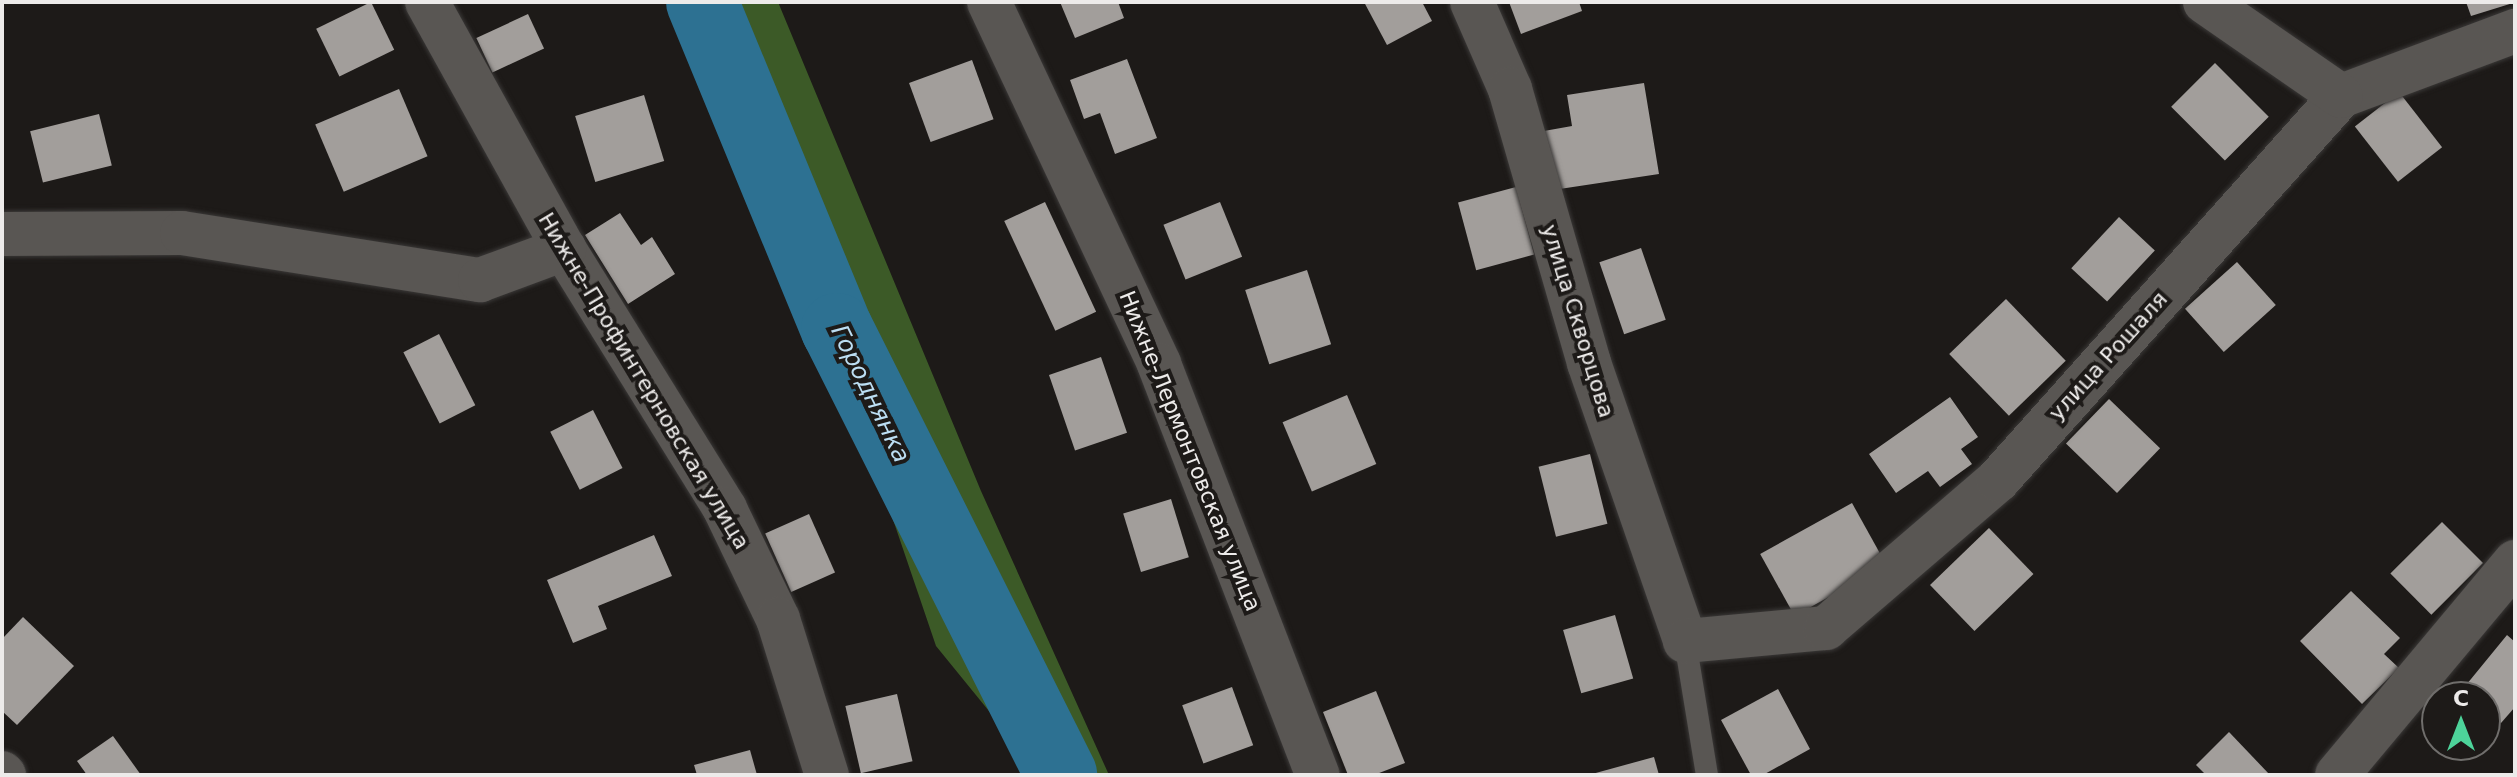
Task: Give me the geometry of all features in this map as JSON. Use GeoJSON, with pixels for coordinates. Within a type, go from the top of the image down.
{"type":"FeatureCollection","features":[{"type":"Feature","properties":{"kind":"street","name":"Нижне-Профинтерновская улица"},"geometry":{"type":"LineString","coordinates":[[427,2],[564,249],[725,509],[778,619],[827,775]]}},
{"type":"Feature","properties":{"kind":"street","name":"Нижне-Лермонтовская улица"},"geometry":{"type":"LineString","coordinates":[[989,2],[1159,364],[1318,775]]}},
{"type":"Feature","properties":{"kind":"street","name":"улица Скворцова"},"geometry":{"type":"LineString","coordinates":[[1472,2],[1510,89],[1589,363],[1685,641]]}},
{"type":"Feature","properties":{"kind":"street"},"geometry":{"type":"LineString","coordinates":[[2205,2],[2341,96]]}},
{"type":"Feature","properties":{"kind":"street","name":"улица Рошаля"},"geometry":{"type":"LineString","coordinates":[[1685,641],[1826,628],[1998,480],[2341,96],[2515,31]]}},
{"type":"Feature","properties":{"kind":"street"},"geometry":{"type":"LineString","coordinates":[[2,234],[182,233],[480,280],[564,249]]}},
{"type":"Feature","properties":{"kind":"street"},"geometry":{"type":"LineString","coordinates":[[2337,775],[2515,562]]}},
{"type":"Feature","properties":{"kind":"lane"},"geometry":{"type":"LineString","coordinates":[[1685,641],[1707,775]]}},
{"type":"Feature","properties":{"kind":"green space"},"geometry":{"type":"Polygon","coordinates":[[[692,2],[778,2],[981,491],[1109,775],[1041,775],[936,646],[869,449],[692,2]]]}},
{"type":"Feature","properties":{"kind":"building"},"geometry":{"type":"Polygon","coordinates":[[[371,2],[394,50],[339,76],[316,29],[371,2]]]}},
{"type":"Feature","properties":{"kind":"building"},"geometry":{"type":"Polygon","coordinates":[[[1060,2],[1118,2],[1124,18],[1075,38],[1060,2]]]}},
{"type":"Feature","properties":{"kind":"building"},"geometry":{"type":"Polygon","coordinates":[[[1364,2],[1422,2],[1432,21],[1387,45],[1364,2]]]}},
{"type":"Feature","properties":{"kind":"building"},"geometry":{"type":"Polygon","coordinates":[[[1509,2],[1579,2],[1582,11],[1521,34],[1509,2]]]}},
{"type":"Feature","properties":{"kind":"building"},"geometry":{"type":"Polygon","coordinates":[[[2466,2],[2513,2],[2513,3],[2471,16],[2466,2]]]}},
{"type":"Feature","properties":{"kind":"building"},"geometry":{"type":"Polygon","coordinates":[[[528,14],[544,48],[492,73],[476,38],[528,14]]]}},
{"type":"Feature","properties":{"kind":"building"},"geometry":{"type":"Polygon","coordinates":[[[1127,59],[1157,138],[1115,154],[1100,113],[1084,119],[1070,80],[1127,59]]]}},
{"type":"Feature","properties":{"kind":"building"},"geometry":{"type":"Polygon","coordinates":[[[972,60],[994,119],[931,142],[909,83],[972,60]]]}},
{"type":"Feature","properties":{"kind":"building"},"geometry":{"type":"Polygon","coordinates":[[[2215,63],[2269,117],[2225,161],[2171,107],[2215,63]]]}},
{"type":"Feature","properties":{"kind":"building"},"geometry":{"type":"Polygon","coordinates":[[[1644,83],[1659,174],[1553,190],[1544,131],[1572,126],[1567,95],[1644,83]]]}},
{"type":"Feature","properties":{"kind":"building"},"geometry":{"type":"Polygon","coordinates":[[[399,89],[428,156],[344,192],[315,125],[399,89]]]}},
{"type":"Feature","properties":{"kind":"building"},"geometry":{"type":"Polygon","coordinates":[[[2399,92],[2442,147],[2398,182],[2355,126],[2399,92]]]}},
{"type":"Feature","properties":{"kind":"building"},"geometry":{"type":"Polygon","coordinates":[[[644,95],[664,161],[595,182],[575,116],[644,95]]]}},
{"type":"Feature","properties":{"kind":"building"},"geometry":{"type":"Polygon","coordinates":[[[99,114],[112,165],[43,183],[30,131],[99,114]]]}},
{"type":"Feature","properties":{"kind":"building"},"geometry":{"type":"Polygon","coordinates":[[[1516,187],[1534,255],[1476,270],[1458,203],[1516,187]]]}},
{"type":"Feature","properties":{"kind":"building"},"geometry":{"type":"Polygon","coordinates":[[[1045,202],[1096,312],[1055,331],[1004,221],[1045,202]]]}},
{"type":"Feature","properties":{"kind":"building"},"geometry":{"type":"Polygon","coordinates":[[[1220,202],[1242,257],[1186,280],[1163,225],[1220,202]]]}},
{"type":"Feature","properties":{"kind":"building"},"geometry":{"type":"Polygon","coordinates":[[[620,213],[641,245],[652,237],[675,274],[628,304],[585,235],[620,213]]]}},
{"type":"Feature","properties":{"kind":"building"},"geometry":{"type":"Polygon","coordinates":[[[2119,217],[2155,250],[2107,302],[2071,268],[2119,217]]]}},
{"type":"Feature","properties":{"kind":"building"},"geometry":{"type":"Polygon","coordinates":[[[1641,248],[1666,320],[1624,334],[1599,262],[1641,248]]]}},
{"type":"Feature","properties":{"kind":"building"},"geometry":{"type":"Polygon","coordinates":[[[2237,262],[2276,305],[2224,352],[2185,309],[2237,262]]]}},
{"type":"Feature","properties":{"kind":"building"},"geometry":{"type":"Polygon","coordinates":[[[1307,270],[1331,344],[1269,364],[1245,290],[1307,270]]]}},
{"type":"Feature","properties":{"kind":"building"},"geometry":{"type":"Polygon","coordinates":[[[2006,299],[2066,361],[2009,416],[1949,354],[2006,299]]]}},
{"type":"Feature","properties":{"kind":"building"},"geometry":{"type":"Polygon","coordinates":[[[439,334],[475,405],[440,423],[403,352],[439,334]]]}},
{"type":"Feature","properties":{"kind":"building"},"geometry":{"type":"Polygon","coordinates":[[[1101,357],[1127,433],[1075,451],[1049,375],[1101,357]]]}},
{"type":"Feature","properties":{"kind":"building"},"geometry":{"type":"Polygon","coordinates":[[[1347,395],[1376,464],[1312,491],[1283,422],[1347,395]]]}},
{"type":"Feature","properties":{"kind":"building"},"geometry":{"type":"Polygon","coordinates":[[[1950,397],[1978,437],[1961,449],[1972,464],[1940,487],[1928,471],[1896,493],[1869,454],[1950,397]]]}},
{"type":"Feature","properties":{"kind":"building"},"geometry":{"type":"Polygon","coordinates":[[[2109,399],[2160,448],[2117,493],[2066,444],[2109,399]]]}},
{"type":"Feature","properties":{"kind":"building"},"geometry":{"type":"Polygon","coordinates":[[[593,410],[623,468],[580,490],[550,432],[593,410]]]}},
{"type":"Feature","properties":{"kind":"building"},"geometry":{"type":"Polygon","coordinates":[[[1590,454],[1607,524],[1556,537],[1539,467],[1590,454]]]}},
{"type":"Feature","properties":{"kind":"building"},"geometry":{"type":"Polygon","coordinates":[[[1171,499],[1189,557],[1141,572],[1123,514],[1171,499]]]}},
{"type":"Feature","properties":{"kind":"building"},"geometry":{"type":"Polygon","coordinates":[[[1852,503],[1886,565],[1795,616],[1760,554],[1852,503]]]}},
{"type":"Feature","properties":{"kind":"building"},"geometry":{"type":"Polygon","coordinates":[[[809,514],[835,572],[791,592],[765,534],[809,514]]]}},
{"type":"Feature","properties":{"kind":"building"},"geometry":{"type":"Polygon","coordinates":[[[2442,522],[2483,563],[2431,615],[2390,574],[2442,522]]]}},
{"type":"Feature","properties":{"kind":"building"},"geometry":{"type":"Polygon","coordinates":[[[1989,528],[2033,574],[1974,631],[1930,585],[1989,528]]]}},
{"type":"Feature","properties":{"kind":"building"},"geometry":{"type":"Polygon","coordinates":[[[654,535],[672,576],[598,606],[607,629],[573,643],[547,580],[654,535]]]}},
{"type":"Feature","properties":{"kind":"building"},"geometry":{"type":"Polygon","coordinates":[[[2351,591],[2400,638],[2384,654],[2399,668],[2362,704],[2300,641],[2351,591]]]}},
{"type":"Feature","properties":{"kind":"building"},"geometry":{"type":"Polygon","coordinates":[[[1615,615],[1633,678],[1581,693],[1563,630],[1615,615]]]}},
{"type":"Feature","properties":{"kind":"building"},"geometry":{"type":"Polygon","coordinates":[[[23,617],[74,666],[17,725],[2,711],[2,639],[23,617]]]}},
{"type":"Feature","properties":{"kind":"building"},"geometry":{"type":"Polygon","coordinates":[[[2507,635],[2515,642],[2515,707],[2501,723],[2501,681],[2469,681],[2507,635]]]}},
{"type":"Feature","properties":{"kind":"building"},"geometry":{"type":"Polygon","coordinates":[[[1232,687],[1253,745],[1203,763],[1182,705],[1232,687]]]}},
{"type":"Feature","properties":{"kind":"building"},"geometry":{"type":"Polygon","coordinates":[[[1778,689],[1810,749],[1763,775],[1751,775],[1721,720],[1778,689]]]}},
{"type":"Feature","properties":{"kind":"building"},"geometry":{"type":"Polygon","coordinates":[[[1376,691],[1405,763],[1374,775],[1348,775],[1323,712],[1376,691]]]}},
{"type":"Feature","properties":{"kind":"building"},"geometry":{"type":"Polygon","coordinates":[[[897,694],[913,761],[861,773],[845,706],[897,694]]]}},
{"type":"Feature","properties":{"kind":"building"},"geometry":{"type":"Polygon","coordinates":[[[2229,732],[2270,775],[2206,775],[2196,765],[2229,732]]]}},
{"type":"Feature","properties":{"kind":"building"},"geometry":{"type":"Polygon","coordinates":[[[113,736],[141,775],[87,775],[77,761],[113,736]]]}},
{"type":"Feature","properties":{"kind":"building"},"geometry":{"type":"Polygon","coordinates":[[[750,750],[757,775],[697,775],[694,765],[750,750]]]}},
{"type":"Feature","properties":{"kind":"building"},"geometry":{"type":"Polygon","coordinates":[[[1654,757],[1659,775],[1592,775],[1592,774],[1654,757]]]}},
{"type":"Feature","properties":{"kind":"waterway","name":"Городнянка"},"geometry":{"type":"LineString","coordinates":[[702,2],[837,329],[1061,775]]}}]}
